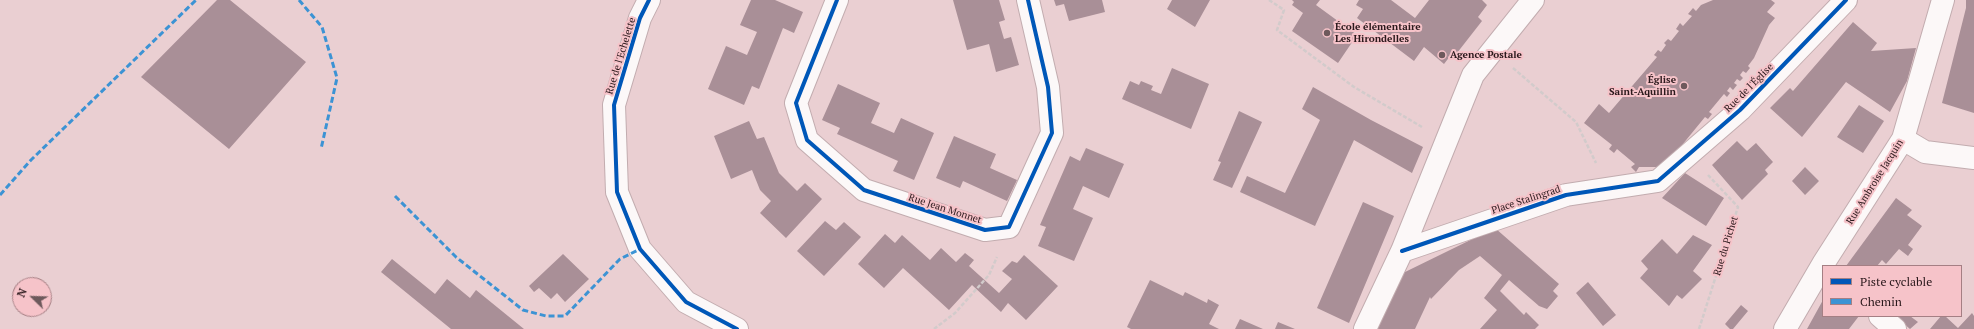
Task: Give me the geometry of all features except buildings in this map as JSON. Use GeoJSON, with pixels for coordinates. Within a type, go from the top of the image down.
{"type":"FeatureCollection","features":[{"type":"Feature","properties":{"kind":"street","name":"Rue de l'Echelette"},"geometry":{"type":"LineString","coordinates":[[649,0],[640,18],[614,105],[617,192],[640,249],[686,302],[737,329]]}},
{"type":"Feature","properties":{"kind":"street","name":"Rue Jean Monnet"},"geometry":{"type":"LineString","coordinates":[[837,0],[796,104],[807,140],[864,190],[985,230],[1009,227]]}},
{"type":"Feature","properties":{"kind":"street"},"geometry":{"type":"LineString","coordinates":[[1009,227],[1052,133],[1048,87],[1028,0]]}},
{"type":"Feature","properties":{"kind":"street"},"geometry":{"type":"LineString","coordinates":[[1365,329],[1402,251],[1473,75],[1533,0]]}},
{"type":"Feature","properties":{"kind":"street","name":"Rue de l'Église"},"geometry":{"type":"LineString","coordinates":[[1658,181],[1690,155],[1740,110],[1846,0]]}},
{"type":"Feature","properties":{"kind":"street","name":"Rue Ambroise Jacquin"},"geometry":{"type":"LineString","coordinates":[[1824,265],[1903,139],[1943,0]]}},
{"type":"Feature","properties":{"kind":"street"},"geometry":{"type":"LineString","coordinates":[[1903,139],[1925,152],[1974,158]]}},
{"type":"Feature","properties":{"kind":"street","name":"Place Stalingrad"},"geometry":{"type":"LineString","coordinates":[[1402,251],[1566,195],[1658,181]]}},
{"type":"Feature","properties":{"kind":"street","name":"Rue Ambroise Jacquin"},"geometry":{"type":"LineString","coordinates":[[1785,329],[1822,268]]}},
{"type":"Feature","properties":{"kind":"street"},"geometry":{"type":"LineString","coordinates":[[1881,317],[1895,329]]}},
{"type":"Feature","properties":{"kind":"path"},"geometry":{"type":"LineString","coordinates":[[1269,0],[1284,10],[1277,30],[1354,86],[1446,141]]}},
{"type":"Feature","properties":{"kind":"path"},"geometry":{"type":"LineString","coordinates":[[1492,51],[1576,122],[1596,164],[1600,190]]}},
{"type":"Feature","properties":{"kind":"path"},"geometry":{"type":"LineString","coordinates":[[934,329],[955,313],[989,275],[1009,227]]}},
{"type":"Feature","properties":{"kind":"marked path"},"geometry":{"type":"LineString","coordinates":[[0,195],[31,160],[196,0]]}},
{"type":"Feature","properties":{"kind":"marked path"},"geometry":{"type":"LineString","coordinates":[[299,0],[322,27],[337,78],[321,149]]}},
{"type":"Feature","properties":{"kind":"marked path"},"geometry":{"type":"LineString","coordinates":[[395,196],[456,257],[523,310],[546,316],[565,316],[620,259],[640,249]]}},
{"type":"Feature","properties":{"kind":"cycle path"},"geometry":{"type":"LineString","coordinates":[[649,0],[640,18],[614,105],[617,192],[640,249],[686,302],[737,329]]}},
{"type":"Feature","properties":{"kind":"cycle path"},"geometry":{"type":"LineString","coordinates":[[837,0],[796,103],[807,140],[864,190],[985,230],[1009,227],[1052,133],[1048,87],[1028,0]]}},
{"type":"Feature","properties":{"kind":"cycle path"},"geometry":{"type":"LineString","coordinates":[[1402,251],[1566,195],[1658,181],[1740,110],[1846,0]]}},
{"type":"Feature","properties":{"kind":"place","name":"École élémentaire Les Hirondelles"},"geometry":{"type":"Point","coordinates":[1327,33]}},
{"type":"Feature","properties":{"kind":"place","name":"Agence Postale"},"geometry":{"type":"Point","coordinates":[1442,55]}},
{"type":"Feature","properties":{"kind":"place","name":"Église Saint-Aquillin"},"geometry":{"type":"Point","coordinates":[1684,86]}}]}
